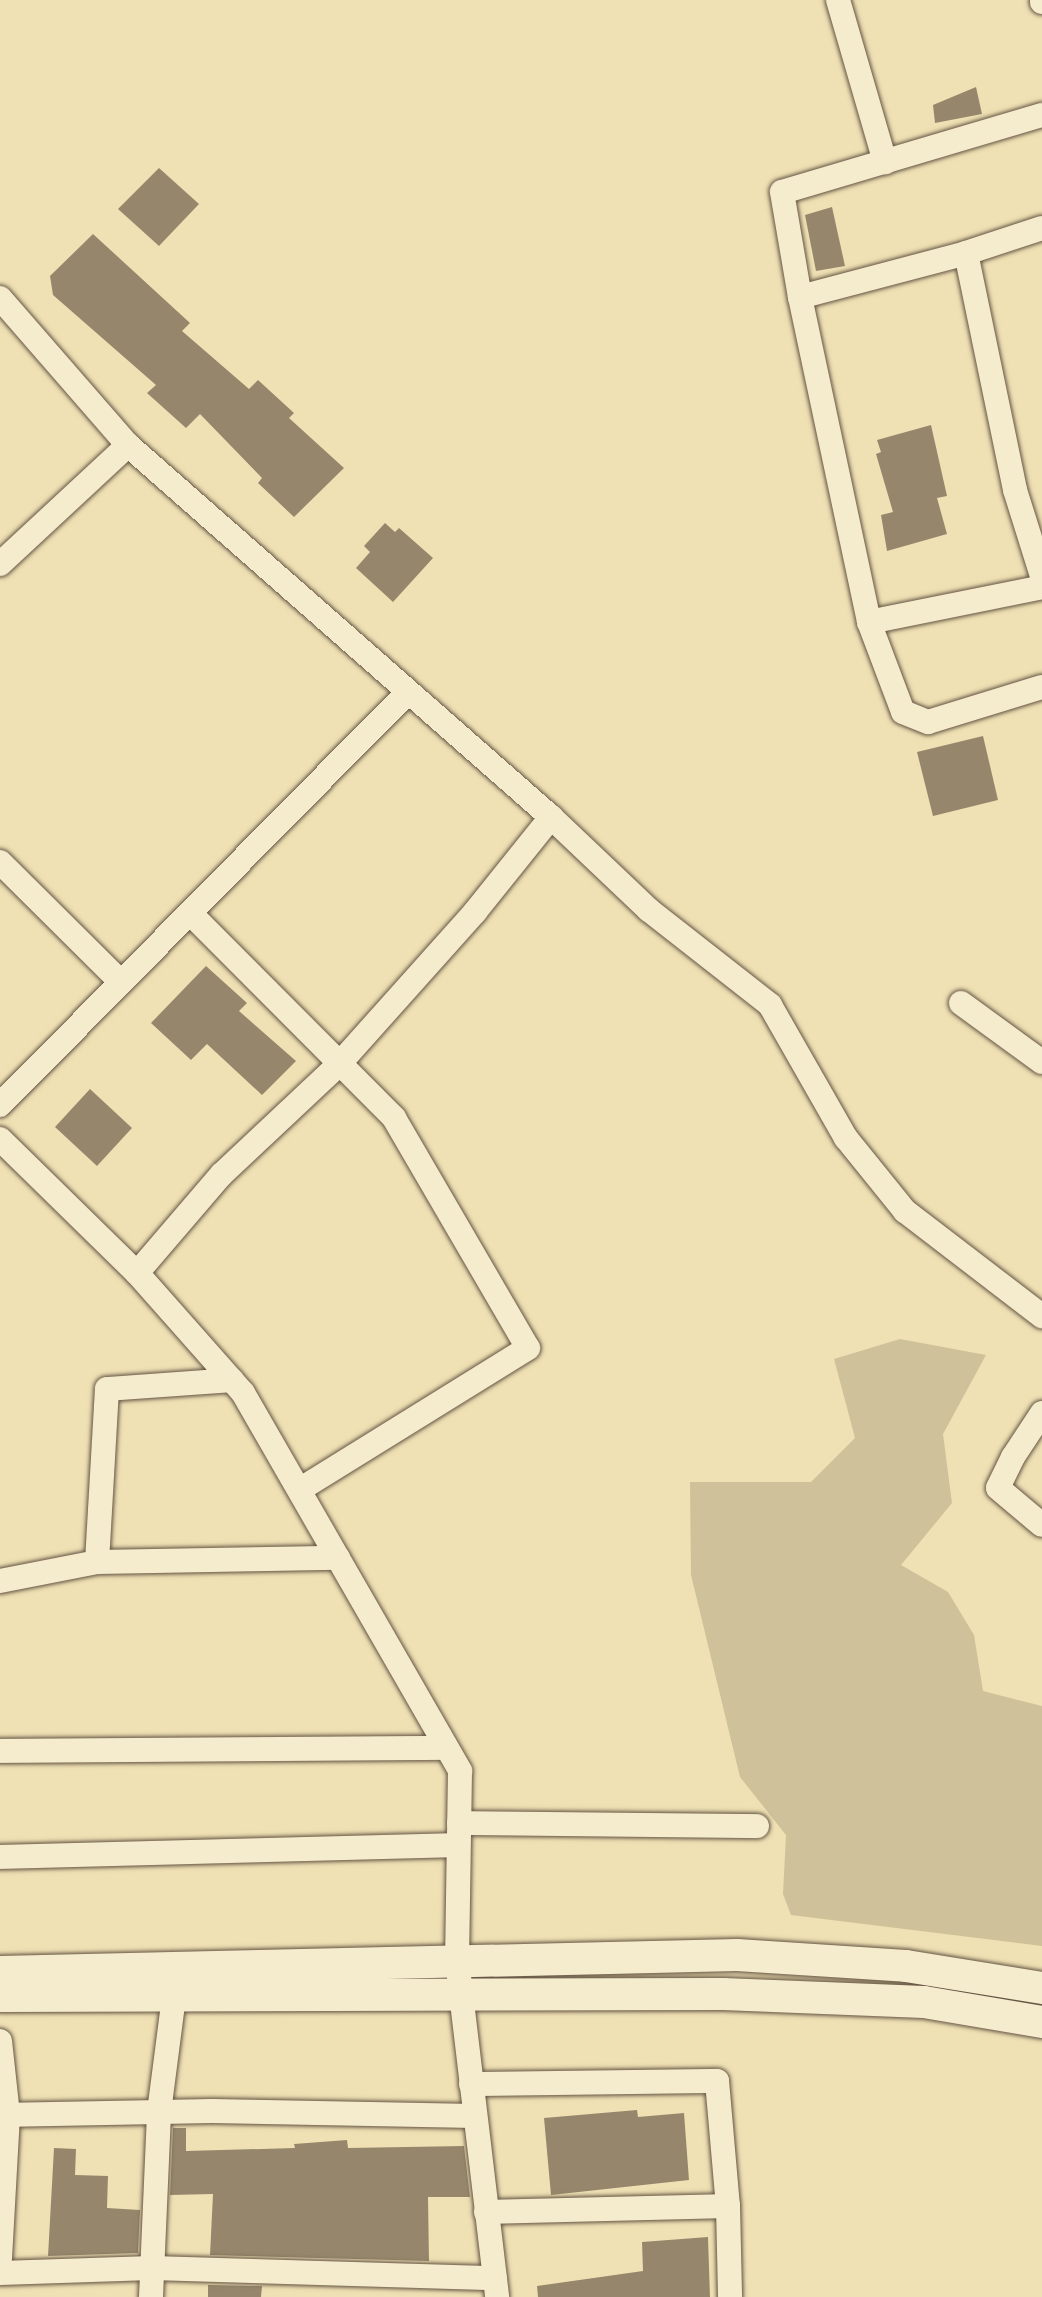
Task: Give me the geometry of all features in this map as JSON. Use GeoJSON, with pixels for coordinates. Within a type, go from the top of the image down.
{"type":"FeatureCollection","features":[{"type":"Feature","properties":{"kind":"main road"},"geometry":{"type":"LineString","coordinates":[[0,1972],[737,1955],[906,1966],[1042,1988]]}},
{"type":"Feature","properties":{"kind":"main road"},"geometry":{"type":"LineString","coordinates":[[0,1996],[723,1994],[924,2002],[1042,2022]]}},
{"type":"Feature","properties":{"kind":"street"},"geometry":{"type":"LineString","coordinates":[[838,0],[885,162]]}},
{"type":"Feature","properties":{"kind":"street"},"geometry":{"type":"LineString","coordinates":[[1042,115],[782,192],[800,297],[869,622],[903,712],[928,722],[1042,687]]}},
{"type":"Feature","properties":{"kind":"street"},"geometry":{"type":"LineString","coordinates":[[800,297],[966,253],[1042,228]]}},
{"type":"Feature","properties":{"kind":"street"},"geometry":{"type":"LineString","coordinates":[[966,253],[1015,490],[1042,576]]}},
{"type":"Feature","properties":{"kind":"street"},"geometry":{"type":"LineString","coordinates":[[0,299],[128,445],[551,817],[649,910],[770,1005],[846,1138],[905,1211],[1042,1316]]}},
{"type":"Feature","properties":{"kind":"street"},"geometry":{"type":"LineString","coordinates":[[0,564],[128,445]]}},
{"type":"Feature","properties":{"kind":"street"},"geometry":{"type":"LineString","coordinates":[[869,622],[1042,587]]}},
{"type":"Feature","properties":{"kind":"street"},"geometry":{"type":"LineString","coordinates":[[0,1105],[408,692]]}},
{"type":"Feature","properties":{"kind":"street"},"geometry":{"type":"LineString","coordinates":[[137,1273],[222,1174],[340,1063],[475,912],[551,817]]}},
{"type":"Feature","properties":{"kind":"street"},"geometry":{"type":"LineString","coordinates":[[0,862],[121,982]]}},
{"type":"Feature","properties":{"kind":"street"},"geometry":{"type":"LineString","coordinates":[[191,914],[394,1118],[528,1348],[299,1490]]}},
{"type":"Feature","properties":{"kind":"street"},"geometry":{"type":"LineString","coordinates":[[961,1003],[1042,1062]]}},
{"type":"Feature","properties":{"kind":"street"},"geometry":{"type":"LineString","coordinates":[[0,1139],[137,1273],[243,1393],[460,1771],[457,1960],[496,2288],[152,2268],[0,2273]]}},
{"type":"Feature","properties":{"kind":"street"},"geometry":{"type":"LineString","coordinates":[[97,1562],[107,1389],[232,1380]]}},
{"type":"Feature","properties":{"kind":"street"},"geometry":{"type":"LineString","coordinates":[[1042,1413],[1013,1457],[998,1488],[1042,1525]]}},
{"type":"Feature","properties":{"kind":"street"},"geometry":{"type":"LineString","coordinates":[[0,1581],[97,1562],[338,1558]]}},
{"type":"Feature","properties":{"kind":"street"},"geometry":{"type":"LineString","coordinates":[[0,1751],[446,1748]]}},
{"type":"Feature","properties":{"kind":"street"},"geometry":{"type":"LineString","coordinates":[[0,1857],[459,1834],[757,1826]]}},
{"type":"Feature","properties":{"kind":"street"},"geometry":{"type":"LineString","coordinates":[[151,2297],[159,2112],[174,1996]]}},
{"type":"Feature","properties":{"kind":"street"},"geometry":{"type":"LineString","coordinates":[[0,2041],[4,2115],[0,2259]]}},
{"type":"Feature","properties":{"kind":"street"},"geometry":{"type":"LineString","coordinates":[[471,2084],[717,2081],[728,2206],[730,2297]]}},
{"type":"Feature","properties":{"kind":"street"},"geometry":{"type":"LineString","coordinates":[[4,2115],[159,2112],[475,2116]]}},
{"type":"Feature","properties":{"kind":"street"},"geometry":{"type":"LineString","coordinates":[[486,2212],[728,2206]]}},
{"type":"Feature","properties":{"kind":"shaded area"},"geometry":{"type":"Polygon","coordinates":[[[900,1339],[986,1355],[943,1434],[952,1503],[901,1565],[948,1592],[974,1635],[983,1691],[1042,1706],[1042,1946],[791,1915],[783,1894],[786,1835],[740,1777],[691,1575],[690,1482],[811,1482],[855,1438],[834,1359],[900,1339]]]}},
{"type":"Feature","properties":{"kind":"building"},"geometry":{"type":"Polygon","coordinates":[[[976,87],[982,114],[935,123],[933,105],[976,87]]]}},
{"type":"Feature","properties":{"kind":"building"},"geometry":{"type":"Polygon","coordinates":[[[159,168],[199,204],[159,246],[118,209],[159,168]]]}},
{"type":"Feature","properties":{"kind":"building"},"geometry":{"type":"Polygon","coordinates":[[[832,207],[845,266],[816,271],[805,215],[832,207]]]}},
{"type":"Feature","properties":{"kind":"building"},"geometry":{"type":"Polygon","coordinates":[[[93,234],[190,323],[182,331],[249,389],[258,380],[294,413],[289,418],[344,468],[294,517],[258,483],[262,478],[200,414],[186,428],[147,393],[156,385],[53,295],[50,276],[93,234]]]}},
{"type":"Feature","properties":{"kind":"building"},"geometry":{"type":"Polygon","coordinates":[[[931,425],[947,496],[937,498],[947,534],[887,551],[881,515],[893,512],[876,454],[881,452],[877,440],[931,425]]]}},
{"type":"Feature","properties":{"kind":"building"},"geometry":{"type":"Polygon","coordinates":[[[385,523],[395,532],[399,528],[433,558],[393,602],[356,568],[370,552],[364,546],[385,523]]]}},
{"type":"Feature","properties":{"kind":"building"},"geometry":{"type":"Polygon","coordinates":[[[983,736],[998,800],[933,816],[917,752],[983,736]]]}},
{"type":"Feature","properties":{"kind":"building"},"geometry":{"type":"Polygon","coordinates":[[[206,966],[247,1003],[239,1011],[296,1061],[262,1095],[207,1044],[191,1060],[151,1023],[206,966]]]}},
{"type":"Feature","properties":{"kind":"building"},"geometry":{"type":"Polygon","coordinates":[[[90,1089],[132,1128],[97,1166],[55,1127],[90,1089]]]}},
{"type":"Feature","properties":{"kind":"building"},"geometry":{"type":"Polygon","coordinates":[[[637,2110],[638,2117],[684,2113],[689,2180],[551,2195],[544,2118],[637,2110]]]}},
{"type":"Feature","properties":{"kind":"building"},"geometry":{"type":"Polygon","coordinates":[[[173,2128],[186,2128],[186,2151],[295,2148],[294,2144],[347,2140],[348,2148],[464,2146],[470,2197],[428,2197],[429,2261],[210,2255],[213,2194],[170,2195],[173,2128]]]}},
{"type":"Feature","properties":{"kind":"building"},"geometry":{"type":"Polygon","coordinates":[[[54,2148],[76,2149],[75,2175],[108,2176],[107,2208],[140,2210],[138,2253],[48,2256],[54,2148]]]}},
{"type":"Feature","properties":{"kind":"building"},"geometry":{"type":"Polygon","coordinates":[[[708,2237],[710,2297],[538,2297],[537,2286],[643,2271],[642,2242],[708,2237]]]}},
{"type":"Feature","properties":{"kind":"building"},"geometry":{"type":"Polygon","coordinates":[[[208,2285],[262,2286],[261,2297],[208,2297],[208,2285]]]}}]}
